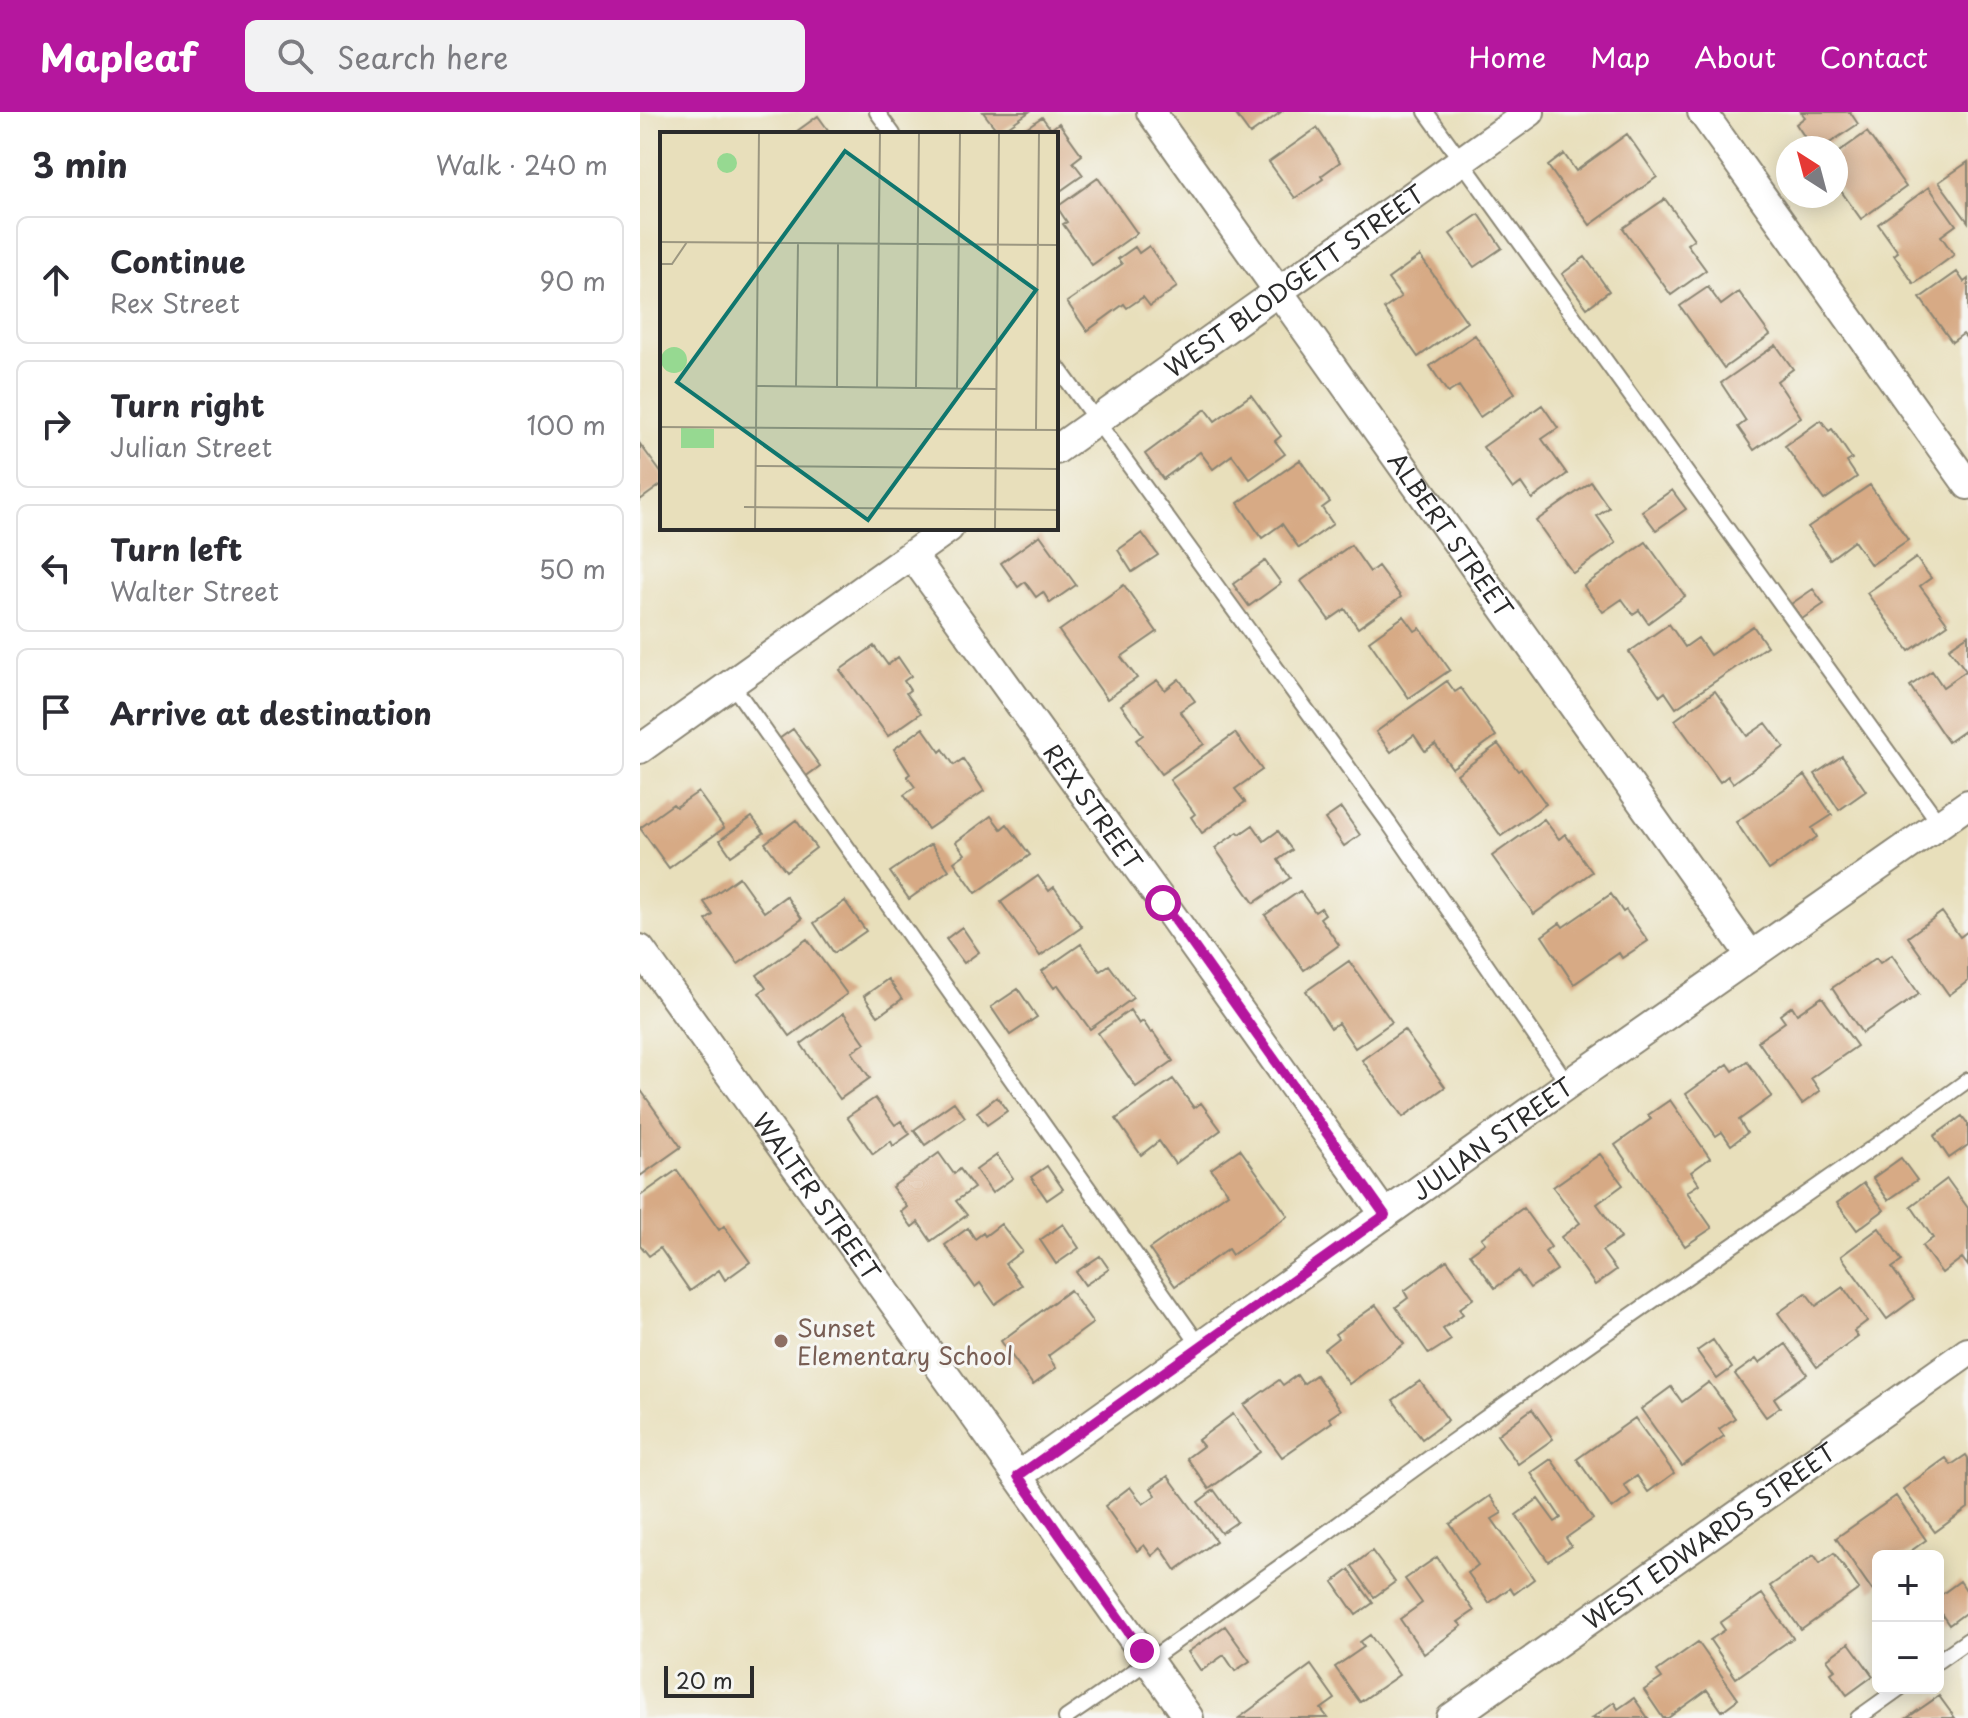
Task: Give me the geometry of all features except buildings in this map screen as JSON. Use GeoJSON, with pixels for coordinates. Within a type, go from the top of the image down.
{"type":"FeatureCollection","features":[{"type":"Feature","properties":{"kind":"street","name":"ALBERT STREET"},"geometry":{"type":"LineString","coordinates":[[1151,112],[1751,956]]}},
{"type":"Feature","properties":{"kind":"street","name":"WEST BLODGETT STREET"},"geometry":{"type":"LineString","coordinates":[[1058,449],[1530,112]]}},
{"type":"Feature","properties":{"kind":"street"},"geometry":{"type":"LineString","coordinates":[[1702,112],[1968,485]]}},
{"type":"Feature","properties":{"kind":"street"},"geometry":{"type":"LineString","coordinates":[[640,749],[946,530]]}},
{"type":"Feature","properties":{"kind":"street","name":"REX STREET"},"geometry":{"type":"LineString","coordinates":[[912,555],[1385,1215]]}},
{"type":"Feature","properties":{"kind":"street","name":"JULIAN STREET"},"geometry":{"type":"LineString","coordinates":[[1018,1476],[1568,1084],[1968,804]]}},
{"type":"Feature","properties":{"kind":"street","name":"WALTER STREET"},"geometry":{"type":"LineString","coordinates":[[640,949],[1189,1718]]}},
{"type":"Feature","properties":{"kind":"street","name":"WEST EDWARDS STREET"},"geometry":{"type":"LineString","coordinates":[[1451,1718],[1968,1352]]}},
{"type":"Feature","properties":{"kind":"lane"},"geometry":{"type":"LineString","coordinates":[[877,112],[892,132]]}},
{"type":"Feature","properties":{"kind":"lane"},"geometry":{"type":"LineString","coordinates":[[1426,112],[1940,824]]}},
{"type":"Feature","properties":{"kind":"lane"},"geometry":{"type":"LineString","coordinates":[[1058,368],[1388,822],[1568,1084]]}},
{"type":"Feature","properties":{"kind":"lane"},"geometry":{"type":"LineString","coordinates":[[731,683],[1200,1346]]}},
{"type":"Feature","properties":{"kind":"lane"},"geometry":{"type":"LineString","coordinates":[[1066,1718],[1149,1662],[1475,1425],[1968,1080]]}},
{"type":"Feature","properties":{"kind":"lane"},"geometry":{"type":"LineString","coordinates":[[1944,1657],[1968,1640]]}},
{"type":"Feature","properties":{"kind":"lane"},"geometry":{"type":"LineString","coordinates":[[1858,1718],[1892,1694]]}},
{"type":"Feature","properties":{"kind":"place","name":"Sunset Elementary School"},"geometry":{"type":"Point","coordinates":[781,1341]}},
{"type":"Feature","properties":{"kind":"route"},"geometry":{"type":"LineString","coordinates":[[1142,1651],[1018,1476],[1385,1215],[1163,903]]}}]}
